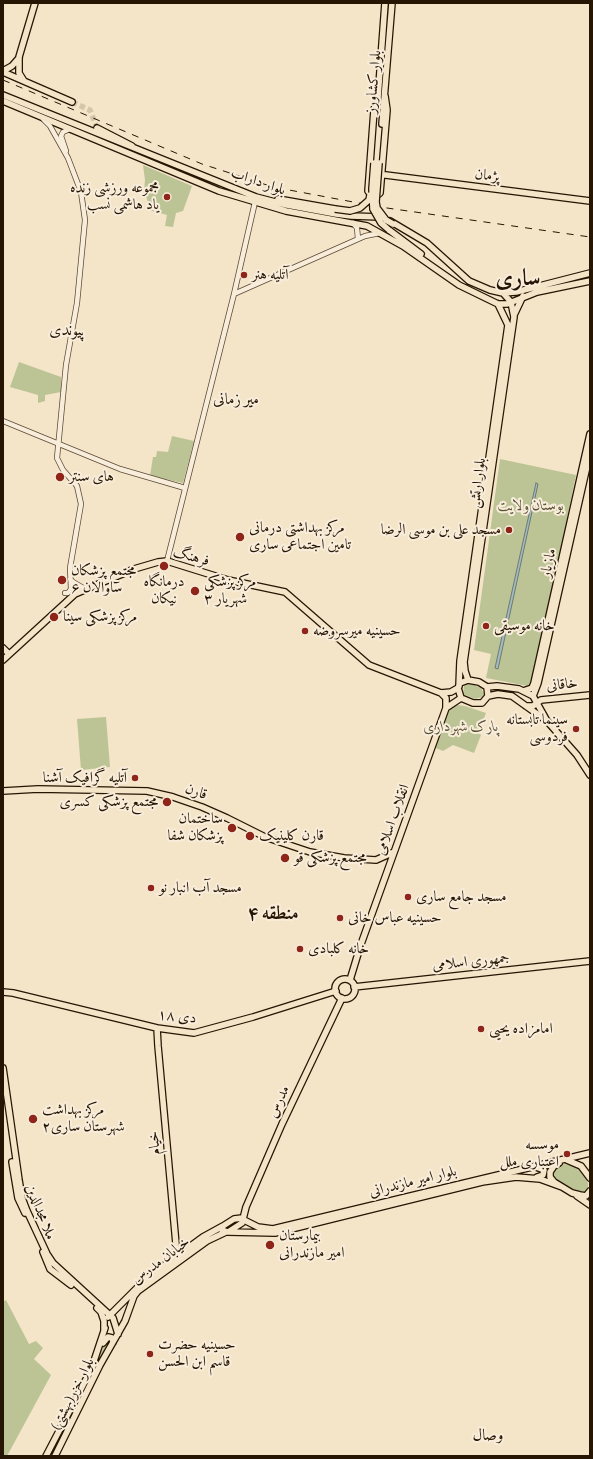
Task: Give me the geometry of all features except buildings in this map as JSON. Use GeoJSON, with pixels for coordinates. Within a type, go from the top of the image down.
{"type":"FeatureCollection","features":[{"type":"Feature","properties":{"kind":"main road"},"geometry":{"type":"LineString","coordinates":[[24,81],[19,73],[19,57],[35,3]]}},
{"type":"Feature","properties":{"kind":"main road","name":"بلوار کشاورز"},"geometry":{"type":"LineString","coordinates":[[377,163],[378,95],[385,3]]}},
{"type":"Feature","properties":{"kind":"main road","name":"بلوار کشاورز"},"geometry":{"type":"LineString","coordinates":[[377,163],[385,96],[392,3]]}},
{"type":"Feature","properties":{"kind":"main road"},"geometry":{"type":"LineString","coordinates":[[3,72],[12,66],[19,57]]}},
{"type":"Feature","properties":{"kind":"main road"},"geometry":{"type":"LineString","coordinates":[[3,72],[72,102]]}},
{"type":"Feature","properties":{"kind":"main road","name":"بلوار داراب"},"geometry":{"type":"LineString","coordinates":[[3,94],[256,197],[287,205],[351,216],[384,218],[426,243],[469,281],[500,292]]}},
{"type":"Feature","properties":{"kind":"main road"},"geometry":{"type":"LineString","coordinates":[[378,95],[374,110],[368,191],[375,197],[380,193],[382,174],[387,110],[385,96]]}},
{"type":"Feature","properties":{"kind":"main road","name":"بلوار داراب"},"geometry":{"type":"LineString","coordinates":[[3,101],[207,186],[255,202],[308,216],[366,226],[403,246],[464,288],[497,304]]}},
{"type":"Feature","properties":{"kind":"main road"},"geometry":{"type":"LineString","coordinates":[[97,128],[126,141],[139,150]]}},
{"type":"Feature","properties":{"kind":"main road"},"geometry":{"type":"LineString","coordinates":[[223,183],[278,199],[350,211],[360,208],[369,200],[377,163]]}},
{"type":"Feature","properties":{"kind":"main road"},"geometry":{"type":"LineString","coordinates":[[377,163],[376,202],[377,208],[386,220],[424,245],[469,281]]}},
{"type":"Feature","properties":{"kind":"main road"},"geometry":{"type":"LineString","coordinates":[[190,180],[194,176],[192,170]]}},
{"type":"Feature","properties":{"kind":"main road","name":"پژمان"},"geometry":{"type":"LineString","coordinates":[[370,173],[590,201]]}},
{"type":"Feature","properties":{"kind":"main road"},"geometry":{"type":"LineString","coordinates":[[207,186],[205,180],[211,178]]}},
{"type":"Feature","properties":{"kind":"main road"},"geometry":{"type":"LineString","coordinates":[[372,189],[373,209],[375,216],[389,230],[451,275],[464,288]]}},
{"type":"Feature","properties":{"kind":"main road"},"geometry":{"type":"LineString","coordinates":[[366,226],[371,223],[368,216]]}},
{"type":"Feature","properties":{"kind":"main road"},"geometry":{"type":"LineString","coordinates":[[380,233],[376,223],[384,218]]}},
{"type":"Feature","properties":{"kind":"main road"},"geometry":{"type":"LineString","coordinates":[[500,292],[516,292],[590,273]]}},
{"type":"Feature","properties":{"kind":"main road"},"geometry":{"type":"LineString","coordinates":[[497,304],[511,302],[523,296],[590,281]]}},
{"type":"Feature","properties":{"kind":"main road"},"geometry":{"type":"LineString","coordinates":[[500,292],[511,302]]}},
{"type":"Feature","properties":{"kind":"main road"},"geometry":{"type":"LineString","coordinates":[[497,304],[500,298],[500,292]]}},
{"type":"Feature","properties":{"kind":"main road"},"geometry":{"type":"LineString","coordinates":[[514,318],[523,296]]}},
{"type":"Feature","properties":{"kind":"main road","name":"بلوار ارتش"},"geometry":{"type":"LineString","coordinates":[[468,680],[464,671],[464,662],[493,447],[514,318],[511,302]]}},
{"type":"Feature","properties":{"kind":"main road","name":"بلوار ارتش"},"geometry":{"type":"LineString","coordinates":[[497,304],[508,325],[497,421]]}},
{"type":"Feature","properties":{"kind":"main road","name":"مازیار"},"geometry":{"type":"LineString","coordinates":[[583,477],[590,434]]}},
{"type":"Feature","properties":{"kind":"main road","name":"مازیار"},"geometry":{"type":"LineString","coordinates":[[523,691],[532,688],[534,683],[590,453]]}},
{"type":"Feature","properties":{"kind":"main road","name":"فرهنگ"},"geometry":{"type":"LineString","coordinates":[[3,660],[69,598],[85,589],[134,570],[158,562],[167,561],[228,580],[284,592],[369,666],[441,693]]}},
{"type":"Feature","properties":{"kind":"main road","name":"مازیار"},"geometry":{"type":"LineString","coordinates":[[535,699],[562,568]]}},
{"type":"Feature","properties":{"kind":"main road","name":"بلوار ارتش"},"geometry":{"type":"LineString","coordinates":[[459,687],[460,661],[472,595]]}},
{"type":"Feature","properties":{"kind":"main road"},"geometry":{"type":"LineString","coordinates":[[3,648],[9,654]]}},
{"type":"Feature","properties":{"kind":"main road"},"geometry":{"type":"LineString","coordinates":[[441,693],[451,692],[459,687],[464,681],[468,680],[479,682],[487,687],[497,686],[523,691],[535,699],[548,721],[578,757],[590,775]]}},
{"type":"Feature","properties":{"kind":"main road"},"geometry":{"type":"LineString","coordinates":[[459,687],[458,693],[461,698],[478,704],[482,703],[488,696],[506,694],[517,698],[548,721]]}},
{"type":"Feature","properties":{"kind":"main road"},"geometry":{"type":"LineString","coordinates":[[487,687],[488,696]]}},
{"type":"Feature","properties":{"kind":"main road"},"geometry":{"type":"LineString","coordinates":[[441,693],[446,698],[446,708]]}},
{"type":"Feature","properties":{"kind":"main road","name":"خاقانی"},"geometry":{"type":"LineString","coordinates":[[526,706],[533,706],[535,699],[590,695]]}},
{"type":"Feature","properties":{"kind":"main road"},"geometry":{"type":"LineString","coordinates":[[446,708],[461,698]]}},
{"type":"Feature","properties":{"kind":"main road","name":"انقلاب اسلامی"},"geometry":{"type":"LineString","coordinates":[[350,980],[446,708]]}},
{"type":"Feature","properties":{"kind":"main road","name":"قارن"},"geometry":{"type":"LineString","coordinates":[[3,791],[38,789],[147,791],[194,804],[227,818],[265,837],[310,852],[344,858],[376,860],[394,852]]}},
{"type":"Feature","properties":{"kind":"main road","name":"جمهوری اسلامی"},"geometry":{"type":"LineString","coordinates":[[354,987],[590,961]]}},
{"type":"Feature","properties":{"kind":"main road"},"geometry":{"type":"LineString","coordinates":[[345,979],[350,980],[354,987],[352,995],[348,998],[342,998],[336,991],[339,981],[345,979]]}},
{"type":"Feature","properties":{"kind":"main road","name":"۱۸ دی"},"geometry":{"type":"LineString","coordinates":[[3,987],[13,993]]}},
{"type":"Feature","properties":{"kind":"main road","name":"۱۸ دی"},"geometry":{"type":"LineString","coordinates":[[3,992],[13,993],[158,1028],[194,1033],[206,1031],[336,991]]}},
{"type":"Feature","properties":{"kind":"main road","name":"مدرس"},"geometry":{"type":"LineString","coordinates":[[242,1218],[285,1118],[342,998]]}},
{"type":"Feature","properties":{"kind":"main road","name":"خیام"},"geometry":{"type":"LineString","coordinates":[[158,1028],[169,1169],[178,1255]]}},
{"type":"Feature","properties":{"kind":"main road","name":"ملا مجدالدین"},"geometry":{"type":"LineString","coordinates":[[3,1068],[18,1198],[54,1273],[101,1312],[104,1321],[104,1330]]}},
{"type":"Feature","properties":{"kind":"main road","name":"ملا مجدالدین"},"geometry":{"type":"LineString","coordinates":[[3,1078],[17,1179]]}},
{"type":"Feature","properties":{"kind":"main road","name":"بلوار امیر مازندرانی"},"geometry":{"type":"LineString","coordinates":[[242,1218],[254,1225],[273,1229],[590,1153]]}},
{"type":"Feature","properties":{"kind":"main road"},"geometry":{"type":"LineString","coordinates":[[590,1178],[585,1169],[578,1163],[564,1160],[554,1166],[550,1172],[550,1177],[554,1182],[590,1204]]}},
{"type":"Feature","properties":{"kind":"main road"},"geometry":{"type":"LineString","coordinates":[[530,1177],[544,1174],[543,1168],[534,1166]]}},
{"type":"Feature","properties":{"kind":"main road","name":"بلوار امیر مازندرانی"},"geometry":{"type":"LineString","coordinates":[[227,1232],[276,1233],[482,1182],[522,1176],[562,1187]]}},
{"type":"Feature","properties":{"kind":"main road"},"geometry":{"type":"LineString","coordinates":[[572,1193],[586,1196],[590,1191]]}},
{"type":"Feature","properties":{"kind":"main road"},"geometry":{"type":"LineString","coordinates":[[246,1207],[254,1225],[251,1228],[253,1233]]}},
{"type":"Feature","properties":{"kind":"main road","name":"خیابان مدرس"},"geometry":{"type":"LineString","coordinates":[[110,1315],[147,1278],[178,1255],[223,1226],[237,1218],[242,1218]]}},
{"type":"Feature","properties":{"kind":"main road"},"geometry":{"type":"LineString","coordinates":[[223,1226],[222,1230],[227,1232],[240,1225],[242,1218]]}},
{"type":"Feature","properties":{"kind":"main road","name":"خیابان مدرس"},"geometry":{"type":"LineString","coordinates":[[113,1342],[125,1320],[134,1296],[150,1281],[207,1241],[227,1232]]}},
{"type":"Feature","properties":{"kind":"main road","name":"ملا مجدالدین"},"geometry":{"type":"LineString","coordinates":[[51,1265],[110,1315]]}},
{"type":"Feature","properties":{"kind":"main road"},"geometry":{"type":"LineString","coordinates":[[118,1308],[120,1312],[124,1312],[134,1296]]}},
{"type":"Feature","properties":{"kind":"main road"},"geometry":{"type":"LineString","coordinates":[[92,1367],[110,1315]]}},
{"type":"Feature","properties":{"kind":"main road"},"geometry":{"type":"LineString","coordinates":[[110,1315],[116,1324],[118,1334]]}},
{"type":"Feature","properties":{"kind":"main road"},"geometry":{"type":"LineString","coordinates":[[92,1367],[106,1337],[112,1338],[113,1342]]}},
{"type":"Feature","properties":{"kind":"main road","name":"بلوار خزر(بهشتی)"},"geometry":{"type":"LineString","coordinates":[[55,1456],[113,1342]]}},
{"type":"Feature","properties":{"kind":"main road","name":"بلوار خزر(بهشتی)"},"geometry":{"type":"LineString","coordinates":[[46,1456],[92,1367]]}},
{"type":"Feature","properties":{"kind":"street"},"geometry":{"type":"LineString","coordinates":[[40,117],[49,125],[68,158]]}},
{"type":"Feature","properties":{"kind":"street"},"geometry":{"type":"LineString","coordinates":[[55,135],[58,131],[63,132],[70,129]]}},
{"type":"Feature","properties":{"kind":"street"},"geometry":{"type":"LineString","coordinates":[[63,132],[61,138],[81,192],[85,220],[77,302],[66,365],[57,458],[63,470],[77,486],[81,504],[69,577],[71,589],[68,593],[65,593]]}},
{"type":"Feature","properties":{"kind":"street"},"geometry":{"type":"LineString","coordinates":[[167,561],[234,294],[255,202]]}},
{"type":"Feature","properties":{"kind":"street"},"geometry":{"type":"LineString","coordinates":[[353,223],[357,228],[358,239]]}},
{"type":"Feature","properties":{"kind":"street"},"geometry":{"type":"LineString","coordinates":[[234,294],[358,239],[380,233]]}},
{"type":"Feature","properties":{"kind":"street"},"geometry":{"type":"LineString","coordinates":[[3,421],[50,442],[120,469],[185,488]]}},
{"type":"Feature","properties":{"kind":"street"},"geometry":{"type":"LineString","coordinates":[[50,442],[55,442],[59,438]]}},
{"type":"Feature","properties":{"kind":"street"},"geometry":{"type":"LineString","coordinates":[[59,438],[66,448]]}},
{"type":"Feature","properties":{"kind":"street"},"geometry":{"type":"LineString","coordinates":[[58,454],[61,450],[66,448]]}},
{"type":"Feature","properties":{"kind":"street"},"geometry":{"type":"LineString","coordinates":[[69,577],[73,582],[85,589]]}},
{"type":"Feature","properties":{"kind":"green space","name":"مجموعه ورزشی زنده یاد هاشمی نسب"},"geometry":{"type":"Polygon","coordinates":[[[143,165],[192,186],[183,211],[176,213],[173,227],[165,226],[167,215],[149,210],[144,191],[145,180],[143,165]]]}},
{"type":"Feature","properties":{"kind":"green space"},"geometry":{"type":"Polygon","coordinates":[[[19,362],[61,377],[61,392],[45,395],[45,401],[38,403],[38,395],[10,387],[19,362]]]}},
{"type":"Feature","properties":{"kind":"green space"},"geometry":{"type":"Polygon","coordinates":[[[172,436],[194,441],[183,483],[150,476],[153,457],[156,457],[157,451],[168,452],[172,436]]]}},
{"type":"Feature","properties":{"kind":"green space","name":"بوستان ولایت"},"geometry":{"type":"Polygon","coordinates":[[[500,459],[576,475],[533,682],[528,686],[486,678],[491,654],[474,650],[500,459]]]}},
{"type":"Feature","properties":{"kind":"green space"},"geometry":{"type":"Polygon","coordinates":[[[470,683],[481,688],[484,694],[482,697],[475,699],[463,694],[464,686],[470,683]]]}},
{"type":"Feature","properties":{"kind":"green space","name":"پارک شهرداری"},"geometry":{"type":"Polygon","coordinates":[[[456,705],[465,706],[486,713],[478,733],[481,735],[474,753],[453,745],[443,751],[433,747],[447,714],[451,708],[456,705]]]}},
{"type":"Feature","properties":{"kind":"green space"},"geometry":{"type":"Polygon","coordinates":[[[106,717],[110,767],[81,770],[77,719],[106,717]]]}},
{"type":"Feature","properties":{"kind":"green space"},"geometry":{"type":"Polygon","coordinates":[[[562,1164],[575,1165],[582,1171],[588,1183],[588,1189],[585,1193],[572,1190],[557,1181],[553,1176],[553,1172],[562,1164]]]}},
{"type":"Feature","properties":{"kind":"green space"},"geometry":{"type":"Polygon","coordinates":[[[6,1300],[29,1344],[36,1341],[43,1348],[34,1359],[51,1375],[7,1456],[3,1456],[3,1302],[6,1300]]]}},
{"type":"Feature","properties":{"kind":"green space"},"geometry":{"type":"Polygon","coordinates":[[[109,1339],[100,1365],[53,1456],[48,1456],[107,1340],[109,1339]]]}},
{"type":"Feature","properties":{"kind":"water"},"geometry":{"type":"Polygon","coordinates":[[[536,483],[538,484],[498,669],[495,668],[536,483]]]}},
{"type":"Feature","properties":{"kind":"tunnel"},"geometry":{"type":"LineString","coordinates":[[72,102],[90,110],[97,128]]}},
{"type":"Feature","properties":{"kind":"railway"},"geometry":{"type":"LineString","coordinates":[[3,80],[202,164],[273,187],[380,207],[590,237]]}},
{"type":"Feature","properties":{"kind":"place","name":"مجموعه ورزشی زنده یاد هاشمی نسب"},"geometry":{"type":"Point","coordinates":[167,197]}},
{"type":"Feature","properties":{"kind":"place","name":"آتلیه هنر"},"geometry":{"type":"Point","coordinates":[244,275]}},
{"type":"Feature","properties":{"kind":"place","name":"های سنتر"},"geometry":{"type":"Point","coordinates":[60,477]}},
{"type":"Feature","properties":{"kind":"place","name":"مسجد علی بن موسی الرضا"},"geometry":{"type":"Point","coordinates":[509,530]}},
{"type":"Feature","properties":{"kind":"place","name":"مرکز بهداشتی درمانی تامین اجتماعی ساری"},"geometry":{"type":"Point","coordinates":[240,537]}},
{"type":"Feature","properties":{"kind":"place","name":"درمانگاه نیکان"},"geometry":{"type":"Point","coordinates":[164,566]}},
{"type":"Feature","properties":{"kind":"place","name":"مجتمع پزشکان ساوالان ۶"},"geometry":{"type":"Point","coordinates":[62,580]}},
{"type":"Feature","properties":{"kind":"place","name":"مرکز پزشکی شهریار ۳"},"geometry":{"type":"Point","coordinates":[195,591]}},
{"type":"Feature","properties":{"kind":"place","name":"مرکز پزشکی سینا"},"geometry":{"type":"Point","coordinates":[54,617]}},
{"type":"Feature","properties":{"kind":"place","name":"خانه موسیقی"},"geometry":{"type":"Point","coordinates":[486,626]}},
{"type":"Feature","properties":{"kind":"place","name":"حسینیه میرسروضه"},"geometry":{"type":"Point","coordinates":[305,631]}},
{"type":"Feature","properties":{"kind":"place","name":"سینما تابستانه فردوسی"},"geometry":{"type":"Point","coordinates":[576,729]}},
{"type":"Feature","properties":{"kind":"place","name":"آتلیه گرافیک آشنا"},"geometry":{"type":"Point","coordinates":[135,778]}},
{"type":"Feature","properties":{"kind":"place","name":"مجتمع پزشکی کسری"},"geometry":{"type":"Point","coordinates":[167,802]}},
{"type":"Feature","properties":{"kind":"place","name":"ساختمان پزشکان شفا"},"geometry":{"type":"Point","coordinates":[232,828]}},
{"type":"Feature","properties":{"kind":"place","name":"قارن کلینیک"},"geometry":{"type":"Point","coordinates":[250,836]}},
{"type":"Feature","properties":{"kind":"place","name":"مجتمع پزشکی قو"},"geometry":{"type":"Point","coordinates":[285,858]}},
{"type":"Feature","properties":{"kind":"place","name":"مسجد آب انبار نو"},"geometry":{"type":"Point","coordinates":[151,888]}},
{"type":"Feature","properties":{"kind":"place","name":"مسجد جامع ساری"},"geometry":{"type":"Point","coordinates":[408,897]}},
{"type":"Feature","properties":{"kind":"place","name":"حسینیه عباس خانی"},"geometry":{"type":"Point","coordinates":[340,918]}},
{"type":"Feature","properties":{"kind":"place","name":"خانه کلبادی"},"geometry":{"type":"Point","coordinates":[300,949]}},
{"type":"Feature","properties":{"kind":"place","name":"امامزاده یحیی"},"geometry":{"type":"Point","coordinates":[481,1029]}},
{"type":"Feature","properties":{"kind":"place","name":"مرکز بهداشت شهرستان ساری٢"},"geometry":{"type":"Point","coordinates":[33,1119]}},
{"type":"Feature","properties":{"kind":"place","name":"موسسه اعتباری ملل"},"geometry":{"type":"Point","coordinates":[567,1154]}},
{"type":"Feature","properties":{"kind":"place","name":"بیمارستان امیر مازندرانی"},"geometry":{"type":"Point","coordinates":[270,1245]}},
{"type":"Feature","properties":{"kind":"place","name":"حسینیه حضرت قاسم ابن الحسن"},"geometry":{"type":"Point","coordinates":[150,1354]}},
{"type":"Feature","properties":{"kind":"district","name":"ساری"},"geometry":{"type":"Point","coordinates":[518,279]}},
{"type":"Feature","properties":{"kind":"district","name":"پیوندی"},"geometry":{"type":"Point","coordinates":[67,331]}},
{"type":"Feature","properties":{"kind":"district","name":"میر زمانی"},"geometry":{"type":"Point","coordinates":[236,400]}},
{"type":"Feature","properties":{"kind":"district","name":"منطقه ۴"},"geometry":{"type":"Point","coordinates":[273,914]}},
{"type":"Feature","properties":{"kind":"district","name":"وصال"},"geometry":{"type":"Point","coordinates":[488,1436]}}]}
